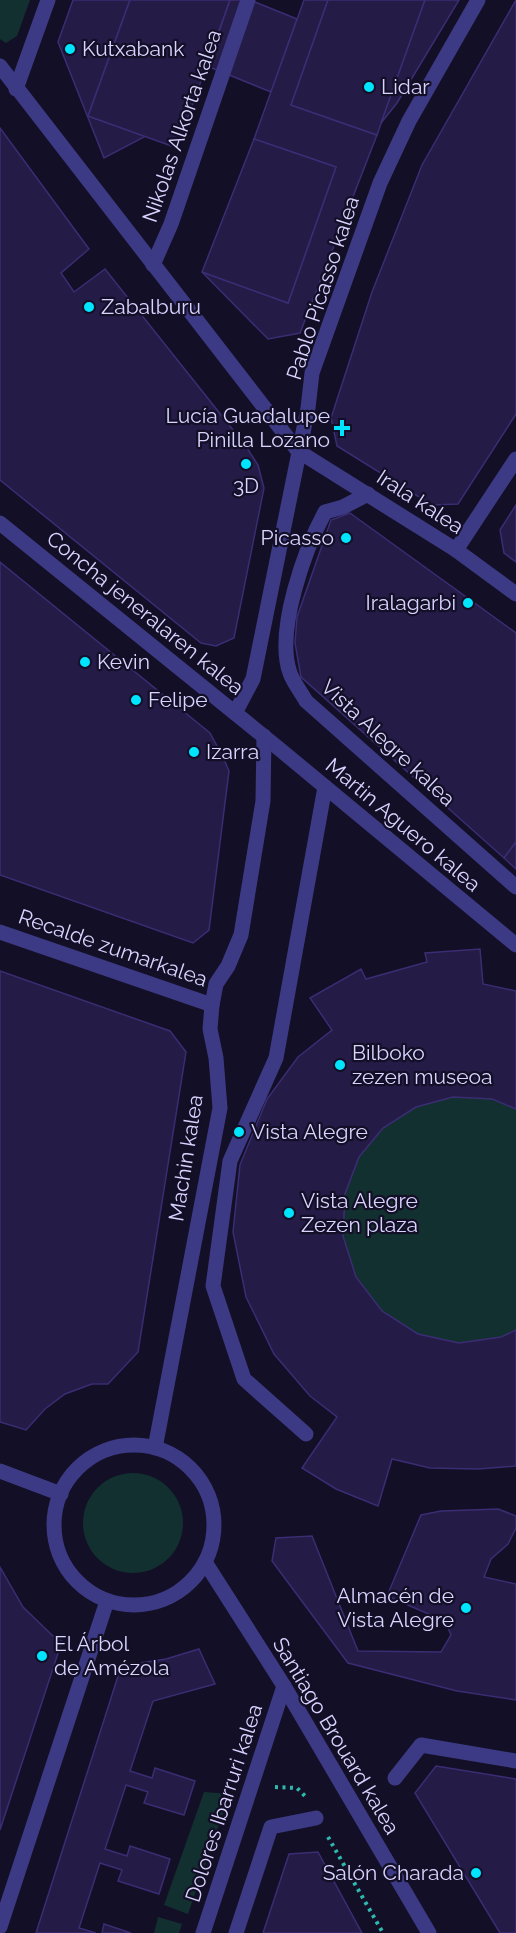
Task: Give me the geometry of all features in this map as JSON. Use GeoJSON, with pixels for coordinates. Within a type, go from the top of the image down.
{"type":"FeatureCollection","features":[{"type":"Feature","properties":{"kind":"street"},"geometry":{"type":"LineString","coordinates":[[16,89],[48,0]]}},
{"type":"Feature","properties":{"kind":"street","name":"Nikolas Alkorta kalea"},"geometry":{"type":"LineString","coordinates":[[153,265],[171,224],[248,0]]}},
{"type":"Feature","properties":{"kind":"street","name":"Pablo Picasso kalea"},"geometry":{"type":"LineString","coordinates":[[235,713],[253,679],[308,408],[312,373],[380,183],[409,121],[478,0]]}},
{"type":"Feature","properties":{"kind":"street"},"geometry":{"type":"LineString","coordinates":[[0,66],[298,451]]}},
{"type":"Feature","properties":{"kind":"street","name":"Irala kalea"},"geometry":{"type":"LineString","coordinates":[[298,451],[456,550],[516,594]]}},
{"type":"Feature","properties":{"kind":"street"},"geometry":{"type":"LineString","coordinates":[[456,550],[516,459]]}},
{"type":"Feature","properties":{"kind":"street","name":"Vista Alegre kalea"},"geometry":{"type":"LineString","coordinates":[[368,494],[343,507],[325,512],[312,535],[288,615],[286,646],[290,673],[306,701],[516,887]]}},
{"type":"Feature","properties":{"kind":"street","name":"Concha jeneralaren kalea"},"geometry":{"type":"LineString","coordinates":[[0,523],[264,736]]}},
{"type":"Feature","properties":{"kind":"street","name":"Martin Aguero kalea"},"geometry":{"type":"LineString","coordinates":[[264,736],[516,945]]}},
{"type":"Feature","properties":{"kind":"street","name":"Machin kalea"},"geometry":{"type":"LineString","coordinates":[[155,1448],[220,1108],[216,1058],[210,1029],[212,1005],[216,984],[228,966],[241,935],[263,801],[264,736]]}},
{"type":"Feature","properties":{"kind":"street"},"geometry":{"type":"LineString","coordinates":[[306,1434],[244,1379],[213,1286],[230,1161],[276,1058],[325,787]]}},
{"type":"Feature","properties":{"kind":"street","name":"Recalde zumarkalea"},"geometry":{"type":"LineString","coordinates":[[0,932],[212,1005]]}},
{"type":"Feature","properties":{"kind":"street"},"geometry":{"type":"LineString","coordinates":[[133,1445],[155,1448],[177,1457],[195,1473],[208,1493],[214,1516],[213,1540],[205,1562],[192,1581],[174,1595],[152,1604],[129,1606],[107,1601],[84,1588],[67,1569],[56,1545],[54,1519],[61,1494],[73,1474],[90,1459],[110,1449],[133,1445]]}},
{"type":"Feature","properties":{"kind":"street"},"geometry":{"type":"LineString","coordinates":[[0,1471],[61,1494]]}},
{"type":"Feature","properties":{"kind":"street","name":"Santiago Brouard kalea"},"geometry":{"type":"LineString","coordinates":[[205,1562],[284,1686],[429,1933]]}},
{"type":"Feature","properties":{"kind":"street"},"geometry":{"type":"LineString","coordinates":[[0,1927],[107,1601]]}},
{"type":"Feature","properties":{"kind":"street","name":"Dolores Ibarruri kalea"},"geometry":{"type":"LineString","coordinates":[[203,1933],[284,1686]]}},
{"type":"Feature","properties":{"kind":"street"},"geometry":{"type":"LineString","coordinates":[[395,1778],[421,1745],[516,1761]]}},
{"type":"Feature","properties":{"kind":"street"},"geometry":{"type":"LineString","coordinates":[[236,1933],[271,1827],[316,1818]]}},
{"type":"Feature","properties":{"kind":"path"},"geometry":{"type":"LineString","coordinates":[[269,1789],[276,1786],[297,1788],[303,1792],[383,1933]]}},
{"type":"Feature","properties":{"kind":"green space"},"geometry":{"type":"Polygon","coordinates":[[[0,0],[30,0],[17,36],[6,43],[0,39],[0,0]]]}},
{"type":"Feature","properties":{"kind":"green space"},"geometry":{"type":"Polygon","coordinates":[[[453,1097],[492,1099],[516,1109],[516,1330],[501,1337],[459,1343],[418,1334],[382,1311],[356,1277],[343,1236],[345,1194],[359,1157],[383,1128],[416,1107],[453,1097]]]}},
{"type":"Feature","properties":{"kind":"green space"},"geometry":{"type":"Polygon","coordinates":[[[133,1473],[161,1481],[175,1495],[183,1523],[175,1551],[161,1565],[133,1573],[105,1565],[91,1551],[83,1523],[91,1495],[105,1481],[133,1473]]]}},
{"type":"Feature","properties":{"kind":"green space"},"geometry":{"type":"Polygon","coordinates":[[[204,1792],[230,1794],[188,1914],[164,1905],[204,1792]]]}},
{"type":"Feature","properties":{"kind":"green space"},"geometry":{"type":"Polygon","coordinates":[[[158,1917],[182,1924],[179,1933],[154,1933],[158,1917]]]}},
{"type":"Feature","properties":{"kind":"building"},"geometry":{"type":"Polygon","coordinates":[[[73,0],[130,0],[88,116],[146,136],[104,158],[58,42],[73,0]]]}},
{"type":"Feature","properties":{"kind":"building"},"geometry":{"type":"Polygon","coordinates":[[[130,0],[230,0],[177,148],[88,116],[130,0]]]}},
{"type":"Feature","properties":{"kind":"building"},"geometry":{"type":"Polygon","coordinates":[[[230,0],[250,0],[297,19],[271,92],[207,66],[230,0]]]}},
{"type":"Feature","properties":{"kind":"building"},"geometry":{"type":"Polygon","coordinates":[[[304,0],[328,0],[291,105],[377,135],[300,333],[268,339],[202,272],[288,303],[336,167],[254,139],[304,0]]]}},
{"type":"Feature","properties":{"kind":"building"},"geometry":{"type":"Polygon","coordinates":[[[328,0],[425,0],[377,135],[291,105],[328,0]]]}},
{"type":"Feature","properties":{"kind":"building"},"geometry":{"type":"Polygon","coordinates":[[[425,0],[459,0],[397,103],[381,123],[425,0]]]}},
{"type":"Feature","properties":{"kind":"building"},"geometry":{"type":"Polygon","coordinates":[[[516,0],[516,414],[458,504],[432,505],[337,446],[331,418],[372,292],[422,165],[516,0]]]}},
{"type":"Feature","properties":{"kind":"building"},"geometry":{"type":"Polygon","coordinates":[[[0,128],[89,249],[61,273],[74,292],[105,269],[245,445],[258,465],[264,488],[234,638],[216,646],[201,643],[0,480],[0,128]]]}},
{"type":"Feature","properties":{"kind":"building"},"geometry":{"type":"Polygon","coordinates":[[[254,139],[336,167],[288,303],[202,272],[254,139]]]}},
{"type":"Feature","properties":{"kind":"building"},"geometry":{"type":"Polygon","coordinates":[[[516,505],[516,562],[504,553],[500,530],[516,505]]]}},
{"type":"Feature","properties":{"kind":"building"},"geometry":{"type":"Polygon","coordinates":[[[350,513],[516,633],[516,842],[504,858],[301,677],[295,643],[297,617],[331,520],[350,513]]]}},
{"type":"Feature","properties":{"kind":"building"},"geometry":{"type":"Polygon","coordinates":[[[0,562],[210,733],[223,757],[229,771],[209,930],[193,943],[0,875],[0,562]]]}},
{"type":"Feature","properties":{"kind":"building"},"geometry":{"type":"Polygon","coordinates":[[[516,842],[516,869],[504,858],[516,842]]]}},
{"type":"Feature","properties":{"kind":"building","name":"Vista Alegre Zezen plaza"},"geometry":{"type":"Polygon","coordinates":[[[480,949],[483,984],[516,991],[516,1109],[492,1099],[453,1097],[416,1107],[383,1128],[359,1157],[345,1194],[343,1236],[356,1277],[382,1311],[418,1334],[459,1343],[501,1337],[516,1330],[516,1466],[478,1469],[430,1468],[392,1459],[378,1506],[336,1489],[302,1468],[337,1417],[310,1396],[274,1354],[246,1297],[233,1232],[240,1165],[267,1099],[298,1057],[332,1030],[310,998],[361,969],[366,979],[427,962],[425,953],[480,949]]]}},
{"type":"Feature","properties":{"kind":"building"},"geometry":{"type":"Polygon","coordinates":[[[0,971],[170,1031],[186,1052],[138,1352],[108,1384],[92,1384],[65,1394],[45,1409],[26,1430],[0,1422],[0,971]]]}},
{"type":"Feature","properties":{"kind":"building","name":"Almacén de Vista Alegre"},"geometry":{"type":"Polygon","coordinates":[[[498,1509],[516,1516],[516,1528],[508,1544],[491,1559],[484,1577],[516,1584],[516,1700],[457,1691],[348,1663],[272,1561],[276,1538],[312,1536],[358,1651],[441,1652],[451,1635],[445,1621],[387,1596],[421,1515],[441,1511],[498,1509]]]}},
{"type":"Feature","properties":{"kind":"building"},"geometry":{"type":"Polygon","coordinates":[[[0,1567],[23,1607],[53,1636],[62,1641],[0,1830],[0,1567]]]}},
{"type":"Feature","properties":{"kind":"building"},"geometry":{"type":"Polygon","coordinates":[[[199,1649],[215,1684],[153,1701],[130,1771],[152,1778],[155,1768],[195,1781],[184,1815],[144,1803],[148,1792],[126,1785],[105,1849],[127,1856],[130,1846],[170,1859],[159,1894],[118,1881],[122,1870],[100,1863],[79,1928],[96,1933],[36,1933],[119,1673],[133,1664],[166,1659],[199,1649]]]}},
{"type":"Feature","properties":{"kind":"building"},"geometry":{"type":"Polygon","coordinates":[[[436,1766],[516,1779],[516,1933],[500,1933],[415,1793],[436,1766]]]}},
{"type":"Feature","properties":{"kind":"building"},"geometry":{"type":"Polygon","coordinates":[[[318,1852],[362,1933],[263,1933],[289,1854],[318,1852]]]}},
{"type":"Feature","properties":{"kind":"building"},"geometry":{"type":"Polygon","coordinates":[[[104,1924],[131,1933],[102,1933],[104,1924]]]}},
{"type":"Feature","properties":{"kind":"place","name":"Kutxabank"},"geometry":{"type":"Point","coordinates":[70,49]}},
{"type":"Feature","properties":{"kind":"place","name":"Lidar"},"geometry":{"type":"Point","coordinates":[369,87]}},
{"type":"Feature","properties":{"kind":"place","name":"Zabalburu"},"geometry":{"type":"Point","coordinates":[89,307]}},
{"type":"Feature","properties":{"kind":"place","name":"Lucía Guadalupe Pinilla Lozano"},"geometry":{"type":"Point","coordinates":[342,428]}},
{"type":"Feature","properties":{"kind":"place","name":"3D"},"geometry":{"type":"Point","coordinates":[246,464]}},
{"type":"Feature","properties":{"kind":"place","name":"Picasso"},"geometry":{"type":"Point","coordinates":[346,538]}},
{"type":"Feature","properties":{"kind":"place","name":"Iralagarbi"},"geometry":{"type":"Point","coordinates":[468,603]}},
{"type":"Feature","properties":{"kind":"place","name":"Kevin"},"geometry":{"type":"Point","coordinates":[85,662]}},
{"type":"Feature","properties":{"kind":"place","name":"Felipe"},"geometry":{"type":"Point","coordinates":[136,700]}},
{"type":"Feature","properties":{"kind":"place","name":"Izarra"},"geometry":{"type":"Point","coordinates":[194,752]}},
{"type":"Feature","properties":{"kind":"place","name":"Bilboko zezen museoa"},"geometry":{"type":"Point","coordinates":[340,1065]}},
{"type":"Feature","properties":{"kind":"place","name":"Vista Alegre"},"geometry":{"type":"Point","coordinates":[239,1132]}},
{"type":"Feature","properties":{"kind":"place","name":"Vista Alegre Zezen plaza"},"geometry":{"type":"Point","coordinates":[289,1213]}},
{"type":"Feature","properties":{"kind":"place","name":"Almacén de Vista Alegre"},"geometry":{"type":"Point","coordinates":[466,1608]}},
{"type":"Feature","properties":{"kind":"place","name":"El Árbol de Amézola"},"geometry":{"type":"Point","coordinates":[42,1656]}},
{"type":"Feature","properties":{"kind":"place","name":"Salón Charada"},"geometry":{"type":"Point","coordinates":[476,1873]}}]}
